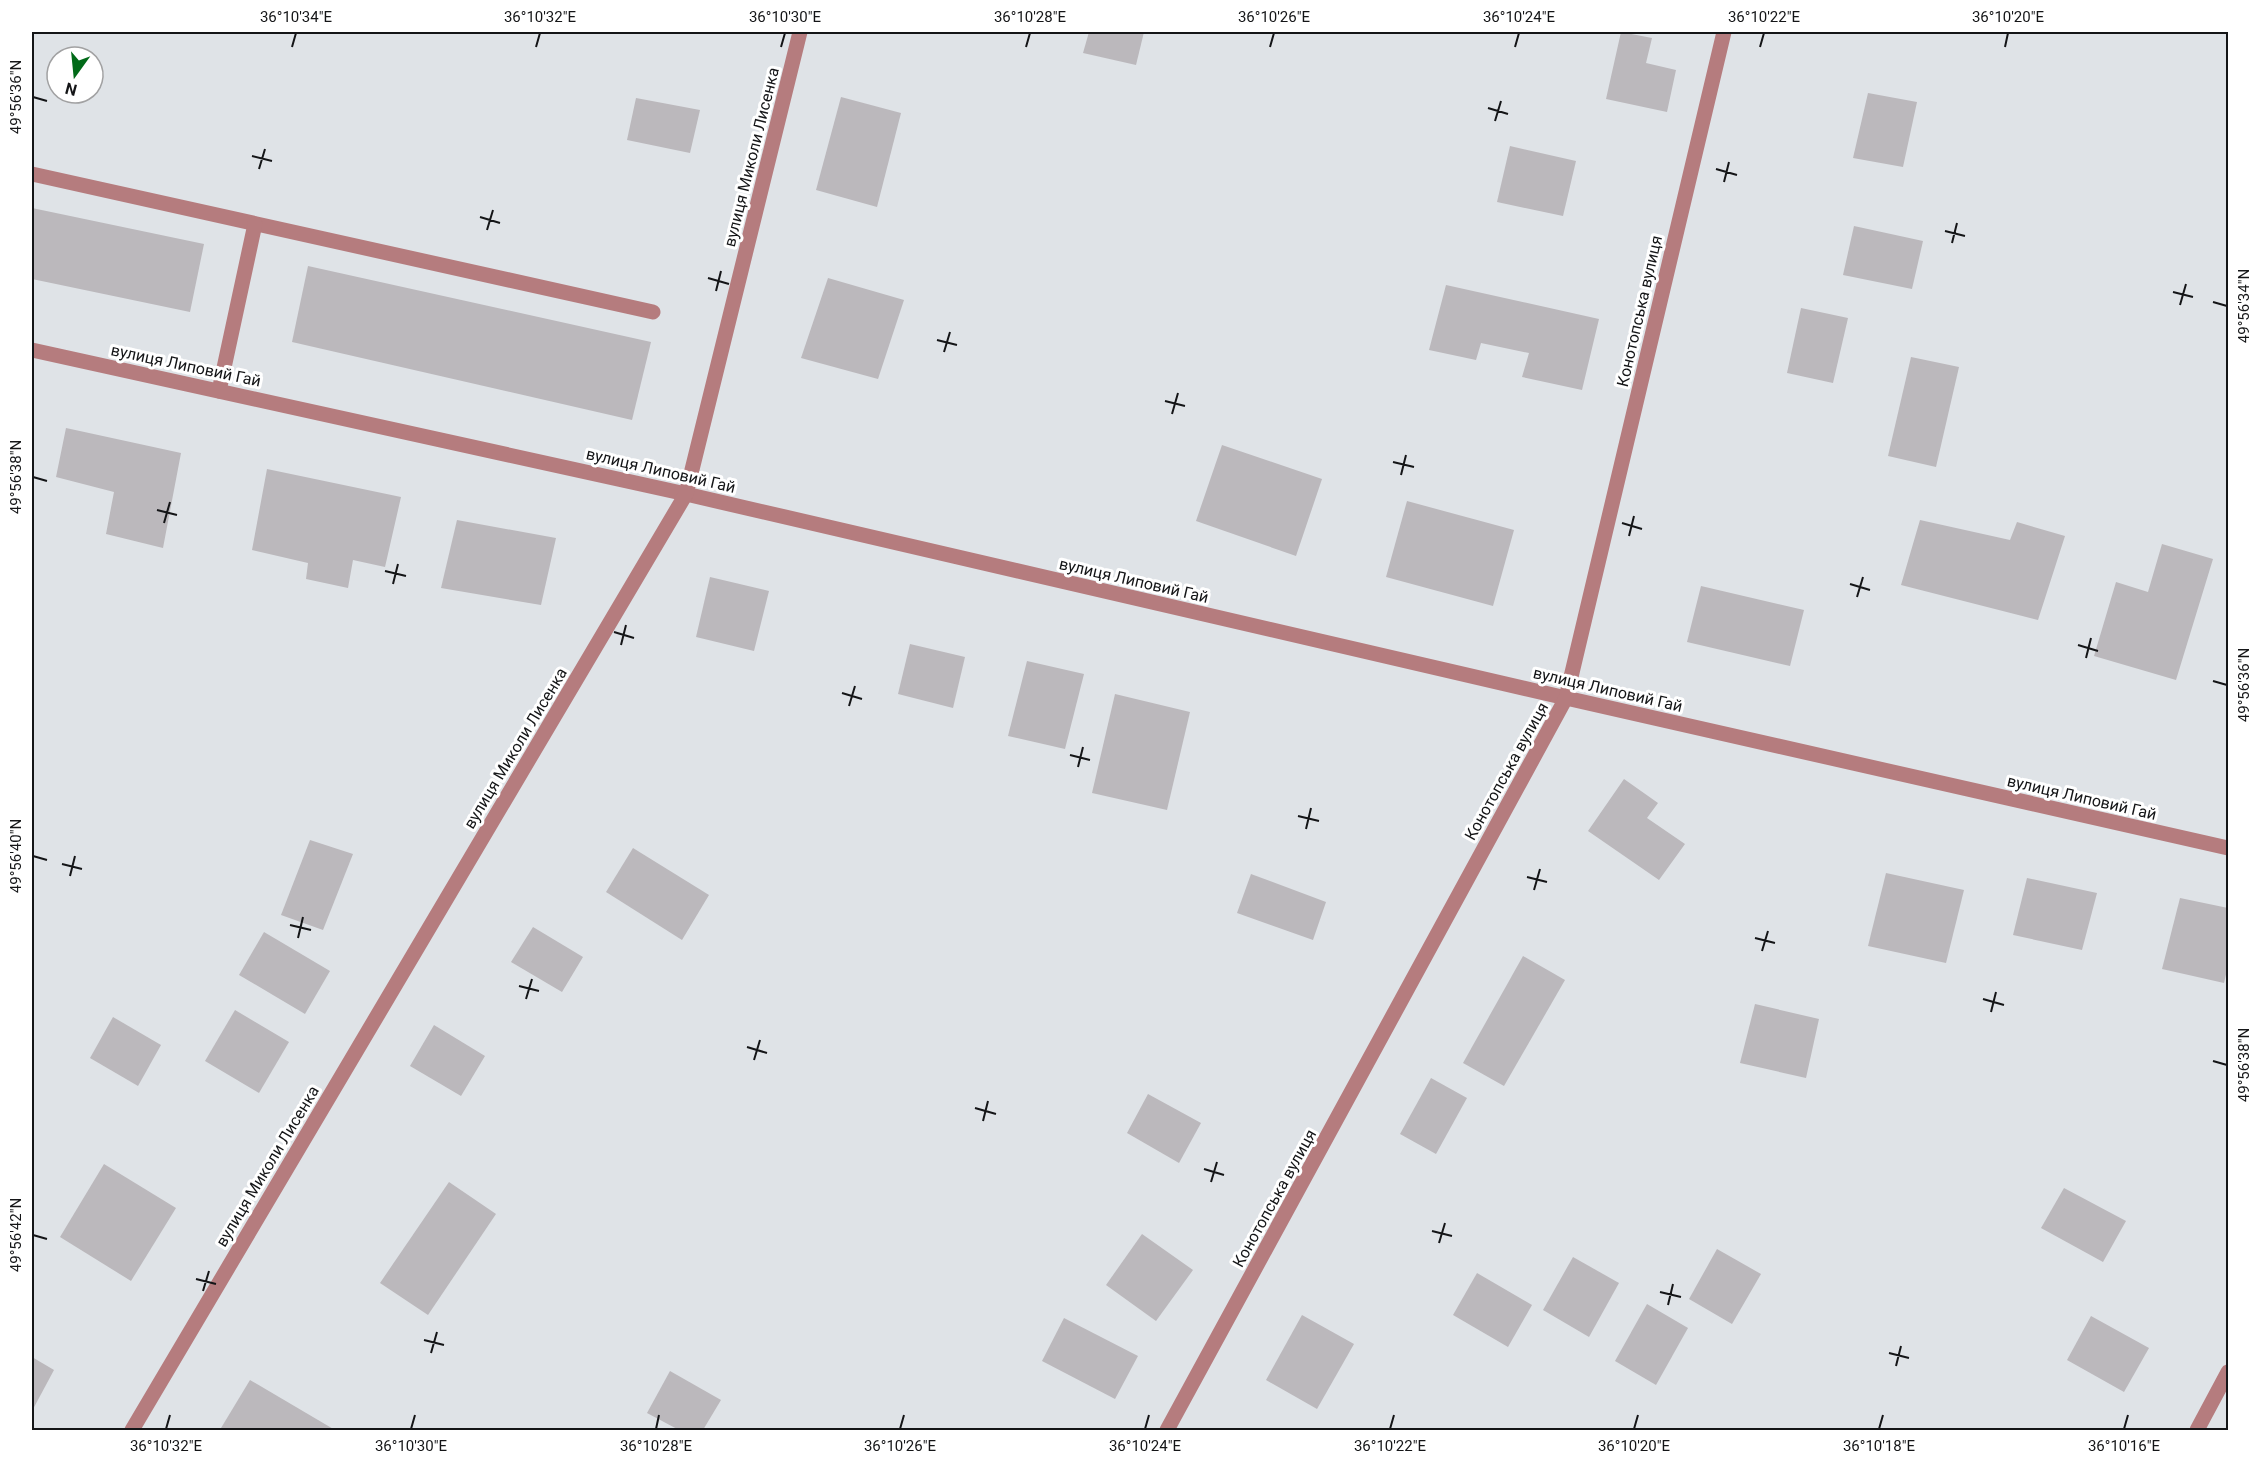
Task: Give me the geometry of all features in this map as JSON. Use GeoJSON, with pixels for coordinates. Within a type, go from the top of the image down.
{"type":"FeatureCollection","features":[{"type":"Feature","properties":{"kind":"street","name":"вулиця Миколи Лисенка"},"geometry":{"type":"LineString","coordinates":[[132,1431],[686,494],[800,32]]}},
{"type":"Feature","properties":{"kind":"street","name":"Конотопська вулиця"},"geometry":{"type":"LineString","coordinates":[[1167,1431],[1566,698],[1724,32]]}},
{"type":"Feature","properties":{"kind":"street"},"geometry":{"type":"LineString","coordinates":[[32,174],[653,312]]}},
{"type":"Feature","properties":{"kind":"street"},"geometry":{"type":"LineString","coordinates":[[219,391],[255,224]]}},
{"type":"Feature","properties":{"kind":"street","name":"вулиця Липовий Гай"},"geometry":{"type":"LineString","coordinates":[[32,350],[686,494],[1566,698],[2229,848]]}},
{"type":"Feature","properties":{"kind":"street"},"geometry":{"type":"LineString","coordinates":[[2197,1431],[2229,1372]]}},
{"type":"Feature","properties":{"kind":"building"},"geometry":{"type":"Polygon","coordinates":[[[1089,32],[1144,32],[1136,65],[1083,53],[1089,32]]]}},
{"type":"Feature","properties":{"kind":"building"},"geometry":{"type":"Polygon","coordinates":[[[1621,32],[1652,38],[1646,63],[1676,70],[1667,112],[1606,99],[1621,32]]]}},
{"type":"Feature","properties":{"kind":"building"},"geometry":{"type":"Polygon","coordinates":[[[1868,93],[1917,102],[1903,167],[1853,158],[1868,93]]]}},
{"type":"Feature","properties":{"kind":"building"},"geometry":{"type":"Polygon","coordinates":[[[841,97],[901,113],[877,207],[816,190],[841,97]]]}},
{"type":"Feature","properties":{"kind":"building"},"geometry":{"type":"Polygon","coordinates":[[[636,98],[700,110],[690,153],[627,140],[636,98]]]}},
{"type":"Feature","properties":{"kind":"building"},"geometry":{"type":"Polygon","coordinates":[[[1510,146],[1576,161],[1563,216],[1497,202],[1510,146]]]}},
{"type":"Feature","properties":{"kind":"building"},"geometry":{"type":"Polygon","coordinates":[[[32,208],[204,244],[190,312],[32,279],[32,208]]]}},
{"type":"Feature","properties":{"kind":"building"},"geometry":{"type":"Polygon","coordinates":[[[1854,226],[1923,241],[1912,289],[1843,275],[1854,226]]]}},
{"type":"Feature","properties":{"kind":"building"},"geometry":{"type":"Polygon","coordinates":[[[308,266],[651,342],[632,420],[292,342],[308,266]]]}},
{"type":"Feature","properties":{"kind":"building"},"geometry":{"type":"Polygon","coordinates":[[[828,278],[904,300],[878,379],[801,358],[828,278]]]}},
{"type":"Feature","properties":{"kind":"building"},"geometry":{"type":"Polygon","coordinates":[[[1446,285],[1599,319],[1582,390],[1522,377],[1529,353],[1481,343],[1476,360],[1429,350],[1446,285]]]}},
{"type":"Feature","properties":{"kind":"building"},"geometry":{"type":"Polygon","coordinates":[[[1801,308],[1848,318],[1833,383],[1787,373],[1801,308]]]}},
{"type":"Feature","properties":{"kind":"building"},"geometry":{"type":"Polygon","coordinates":[[[1911,357],[1959,367],[1936,467],[1888,456],[1911,357]]]}},
{"type":"Feature","properties":{"kind":"building"},"geometry":{"type":"Polygon","coordinates":[[[66,428],[181,453],[163,548],[106,534],[114,492],[56,477],[66,428]]]}},
{"type":"Feature","properties":{"kind":"building"},"geometry":{"type":"Polygon","coordinates":[[[1222,445],[1322,479],[1296,556],[1196,521],[1222,445]]]}},
{"type":"Feature","properties":{"kind":"building"},"geometry":{"type":"Polygon","coordinates":[[[267,469],[401,497],[385,567],[353,560],[348,588],[306,579],[308,563],[252,550],[267,469]]]}},
{"type":"Feature","properties":{"kind":"building"},"geometry":{"type":"Polygon","coordinates":[[[1407,501],[1514,530],[1493,606],[1386,577],[1407,501]]]}},
{"type":"Feature","properties":{"kind":"building"},"geometry":{"type":"Polygon","coordinates":[[[457,520],[556,538],[541,605],[441,588],[457,520]]]}},
{"type":"Feature","properties":{"kind":"building"},"geometry":{"type":"Polygon","coordinates":[[[1920,520],[2010,540],[2017,522],[2065,536],[2038,620],[1901,585],[1920,520]]]}},
{"type":"Feature","properties":{"kind":"building"},"geometry":{"type":"Polygon","coordinates":[[[2162,544],[2213,559],[2176,680],[2094,656],[2116,582],[2148,592],[2162,544]]]}},
{"type":"Feature","properties":{"kind":"building"},"geometry":{"type":"Polygon","coordinates":[[[710,577],[769,591],[754,651],[696,637],[710,577]]]}},
{"type":"Feature","properties":{"kind":"building"},"geometry":{"type":"Polygon","coordinates":[[[1701,586],[1804,610],[1790,666],[1687,642],[1701,586]]]}},
{"type":"Feature","properties":{"kind":"building"},"geometry":{"type":"Polygon","coordinates":[[[910,644],[965,657],[953,708],[898,694],[910,644]]]}},
{"type":"Feature","properties":{"kind":"building"},"geometry":{"type":"Polygon","coordinates":[[[1027,661],[1084,674],[1065,749],[1008,736],[1027,661]]]}},
{"type":"Feature","properties":{"kind":"building"},"geometry":{"type":"Polygon","coordinates":[[[1115,694],[1190,712],[1167,810],[1092,793],[1115,694]]]}},
{"type":"Feature","properties":{"kind":"building"},"geometry":{"type":"Polygon","coordinates":[[[1624,779],[1658,803],[1647,818],[1685,844],[1659,880],[1588,831],[1624,779]]]}},
{"type":"Feature","properties":{"kind":"building"},"geometry":{"type":"Polygon","coordinates":[[[310,840],[353,854],[323,930],[281,915],[310,840]]]}},
{"type":"Feature","properties":{"kind":"building"},"geometry":{"type":"Polygon","coordinates":[[[633,848],[709,895],[682,940],[606,892],[633,848]]]}},
{"type":"Feature","properties":{"kind":"building"},"geometry":{"type":"Polygon","coordinates":[[[1886,873],[1964,890],[1946,963],[1868,946],[1886,873]]]}},
{"type":"Feature","properties":{"kind":"building"},"geometry":{"type":"Polygon","coordinates":[[[1251,874],[1326,902],[1313,940],[1237,913],[1251,874]]]}},
{"type":"Feature","properties":{"kind":"building"},"geometry":{"type":"Polygon","coordinates":[[[2027,878],[2097,893],[2082,950],[2013,935],[2027,878]]]}},
{"type":"Feature","properties":{"kind":"building"},"geometry":{"type":"Polygon","coordinates":[[[2180,898],[2228,908],[2228,966],[2224,983],[2162,969],[2180,898]]]}},
{"type":"Feature","properties":{"kind":"building"},"geometry":{"type":"Polygon","coordinates":[[[533,927],[583,957],[562,992],[511,962],[533,927]]]}},
{"type":"Feature","properties":{"kind":"building"},"geometry":{"type":"Polygon","coordinates":[[[264,932],[330,971],[305,1014],[239,975],[264,932]]]}},
{"type":"Feature","properties":{"kind":"building"},"geometry":{"type":"Polygon","coordinates":[[[1523,956],[1565,980],[1504,1086],[1463,1063],[1523,956]]]}},
{"type":"Feature","properties":{"kind":"building"},"geometry":{"type":"Polygon","coordinates":[[[1755,1004],[1819,1019],[1806,1078],[1740,1063],[1755,1004]]]}},
{"type":"Feature","properties":{"kind":"building"},"geometry":{"type":"Polygon","coordinates":[[[235,1010],[289,1042],[259,1093],[205,1061],[235,1010]]]}},
{"type":"Feature","properties":{"kind":"building"},"geometry":{"type":"Polygon","coordinates":[[[113,1017],[161,1045],[138,1086],[90,1058],[113,1017]]]}},
{"type":"Feature","properties":{"kind":"building"},"geometry":{"type":"Polygon","coordinates":[[[434,1025],[485,1056],[461,1096],[410,1066],[434,1025]]]}},
{"type":"Feature","properties":{"kind":"building"},"geometry":{"type":"Polygon","coordinates":[[[1431,1078],[1467,1098],[1436,1154],[1400,1134],[1431,1078]]]}},
{"type":"Feature","properties":{"kind":"building"},"geometry":{"type":"Polygon","coordinates":[[[1148,1094],[1201,1123],[1179,1163],[1127,1133],[1148,1094]]]}},
{"type":"Feature","properties":{"kind":"building"},"geometry":{"type":"Polygon","coordinates":[[[104,1164],[176,1208],[131,1281],[60,1237],[104,1164]]]}},
{"type":"Feature","properties":{"kind":"building"},"geometry":{"type":"Polygon","coordinates":[[[449,1182],[496,1214],[428,1315],[380,1283],[449,1182]]]}},
{"type":"Feature","properties":{"kind":"building"},"geometry":{"type":"Polygon","coordinates":[[[2064,1188],[2126,1221],[2103,1262],[2041,1228],[2064,1188]]]}},
{"type":"Feature","properties":{"kind":"building"},"geometry":{"type":"Polygon","coordinates":[[[1142,1234],[1193,1270],[1156,1321],[1106,1285],[1142,1234]]]}},
{"type":"Feature","properties":{"kind":"building"},"geometry":{"type":"Polygon","coordinates":[[[1717,1249],[1761,1274],[1732,1324],[1689,1299],[1717,1249]]]}},
{"type":"Feature","properties":{"kind":"building"},"geometry":{"type":"Polygon","coordinates":[[[1573,1257],[1619,1283],[1589,1337],[1543,1310],[1573,1257]]]}},
{"type":"Feature","properties":{"kind":"building"},"geometry":{"type":"Polygon","coordinates":[[[1477,1273],[1532,1305],[1508,1347],[1453,1315],[1477,1273]]]}},
{"type":"Feature","properties":{"kind":"building"},"geometry":{"type":"Polygon","coordinates":[[[1647,1304],[1688,1328],[1656,1385],[1615,1361],[1647,1304]]]}},
{"type":"Feature","properties":{"kind":"building"},"geometry":{"type":"Polygon","coordinates":[[[1302,1315],[1354,1344],[1317,1409],[1266,1380],[1302,1315]]]}},
{"type":"Feature","properties":{"kind":"building"},"geometry":{"type":"Polygon","coordinates":[[[2091,1316],[2149,1348],[2124,1392],[2067,1360],[2091,1316]]]}},
{"type":"Feature","properties":{"kind":"building"},"geometry":{"type":"Polygon","coordinates":[[[1064,1318],[1138,1356],[1115,1399],[1042,1361],[1064,1318]]]}},
{"type":"Feature","properties":{"kind":"building"},"geometry":{"type":"Polygon","coordinates":[[[32,1357],[54,1370],[32,1411],[32,1357]]]}},
{"type":"Feature","properties":{"kind":"building"},"geometry":{"type":"Polygon","coordinates":[[[670,1371],[721,1400],[703,1430],[679,1430],[647,1413],[670,1371]]]}},
{"type":"Feature","properties":{"kind":"building"},"geometry":{"type":"Polygon","coordinates":[[[250,1380],[335,1430],[225,1430],[221,1428],[250,1380]]]}}]}
